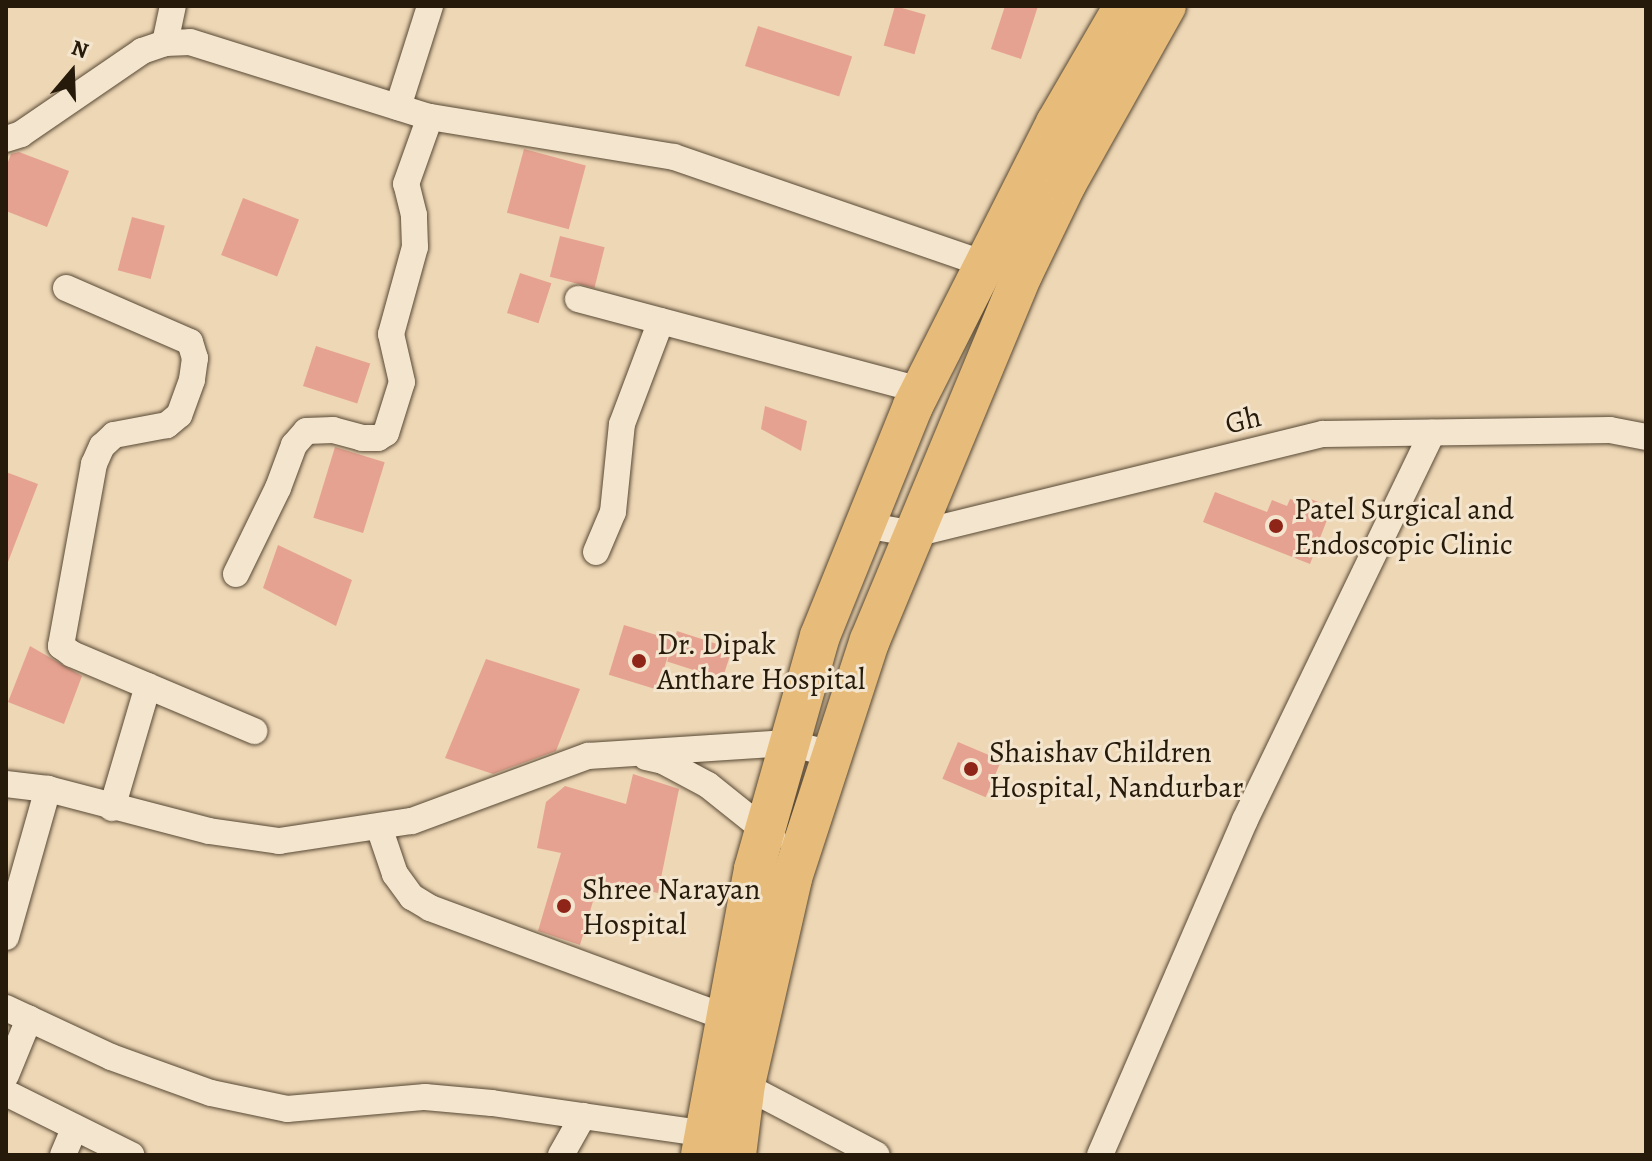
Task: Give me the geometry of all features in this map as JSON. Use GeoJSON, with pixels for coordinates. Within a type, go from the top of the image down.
{"type":"FeatureCollection","features":[{"type":"Feature","properties":{"kind":"main road"},"geometry":{"type":"LineString","coordinates":[[730,1078],[727,1018],[754,869],[820,636],[921,390],[1056,123],[1124,6]]}},
{"type":"Feature","properties":{"kind":"main road"},"geometry":{"type":"LineString","coordinates":[[720,1146],[730,1078],[870,640],[1047,222],[1166,6]]}},
{"type":"Feature","properties":{"kind":"street"},"geometry":{"type":"LineString","coordinates":[[165,43],[173,6]]}},
{"type":"Feature","properties":{"kind":"street"},"geometry":{"type":"LineString","coordinates":[[398,107],[430,6]]}},
{"type":"Feature","properties":{"kind":"street"},"geometry":{"type":"LineString","coordinates":[[6,139],[21,134],[142,51],[165,43],[190,42],[430,117],[674,157],[985,264]]}},
{"type":"Feature","properties":{"kind":"street"},"geometry":{"type":"LineString","coordinates":[[236,574],[278,488],[294,445],[306,431],[333,430],[362,438],[378,438],[386,433],[402,382],[391,334],[415,247],[414,215],[406,184],[430,117]]}},
{"type":"Feature","properties":{"kind":"street"},"geometry":{"type":"LineString","coordinates":[[66,288],[190,342],[195,358],[192,380],[179,415],[167,425],[114,435],[102,446],[94,464],[61,632],[61,646],[72,654],[254,731]]}},
{"type":"Feature","properties":{"kind":"street"},"geometry":{"type":"LineString","coordinates":[[578,299],[921,390]]}},
{"type":"Feature","properties":{"kind":"street"},"geometry":{"type":"LineString","coordinates":[[596,552],[613,512],[622,424],[661,321]]}},
{"type":"Feature","properties":{"kind":"street","name":"Gh"},"geometry":{"type":"LineString","coordinates":[[864,525],[915,534],[1323,434],[1610,430],[1646,437]]}},
{"type":"Feature","properties":{"kind":"street"},"geometry":{"type":"LineString","coordinates":[[1100,1155],[1245,820],[1432,433]]}},
{"type":"Feature","properties":{"kind":"street"},"geometry":{"type":"LineString","coordinates":[[112,808],[148,686]]}},
{"type":"Feature","properties":{"kind":"street"},"geometry":{"type":"LineString","coordinates":[[6,784],[48,789],[209,831],[279,841],[412,821],[588,756],[788,743],[832,754]]}},
{"type":"Feature","properties":{"kind":"street"},"geometry":{"type":"LineString","coordinates":[[630,753],[663,761],[686,772],[733,804],[765,832],[800,854]]}},
{"type":"Feature","properties":{"kind":"street"},"geometry":{"type":"LineString","coordinates":[[6,937],[48,789]]}},
{"type":"Feature","properties":{"kind":"street"},"geometry":{"type":"LineString","coordinates":[[379,827],[395,874],[412,897],[430,908],[727,1018]]}},
{"type":"Feature","properties":{"kind":"street"},"geometry":{"type":"LineString","coordinates":[[6,1075],[18,1014],[111,1057],[197,1088],[287,1109],[425,1097],[583,1116],[720,1146]]}},
{"type":"Feature","properties":{"kind":"street"},"geometry":{"type":"LineString","coordinates":[[730,1078],[877,1155]]}},
{"type":"Feature","properties":{"kind":"street"},"geometry":{"type":"LineString","coordinates":[[6,1093],[131,1155]]}},
{"type":"Feature","properties":{"kind":"street"},"geometry":{"type":"LineString","coordinates":[[561,1155],[583,1116]]}},
{"type":"Feature","properties":{"kind":"street"},"geometry":{"type":"LineString","coordinates":[[63,1155],[75,1127]]}},
{"type":"Feature","properties":{"kind":"building"},"geometry":{"type":"Polygon","coordinates":[[[895,6],[926,15],[914,54],[884,45],[895,6]]]}},
{"type":"Feature","properties":{"kind":"building"},"geometry":{"type":"Polygon","coordinates":[[[1005,6],[1038,6],[1021,59],[991,49],[1005,6]]]}},
{"type":"Feature","properties":{"kind":"building"},"geometry":{"type":"Polygon","coordinates":[[[758,26],[852,57],[839,97],[745,66],[758,26]]]}},
{"type":"Feature","properties":{"kind":"building"},"geometry":{"type":"Polygon","coordinates":[[[524,149],[586,166],[569,229],[507,213],[524,149]]]}},
{"type":"Feature","properties":{"kind":"building"},"geometry":{"type":"Polygon","coordinates":[[[19,152],[69,171],[47,227],[6,211],[6,167],[11,154],[19,152]]]}},
{"type":"Feature","properties":{"kind":"building"},"geometry":{"type":"Polygon","coordinates":[[[243,198],[299,220],[277,276],[221,255],[243,198]]]}},
{"type":"Feature","properties":{"kind":"building"},"geometry":{"type":"Polygon","coordinates":[[[132,217],[165,226],[151,279],[118,270],[132,217]]]}},
{"type":"Feature","properties":{"kind":"building"},"geometry":{"type":"Polygon","coordinates":[[[560,236],[605,247],[594,288],[550,277],[560,236]]]}},
{"type":"Feature","properties":{"kind":"building"},"geometry":{"type":"Polygon","coordinates":[[[520,273],[551,283],[538,323],[507,313],[520,273]]]}},
{"type":"Feature","properties":{"kind":"building"},"geometry":{"type":"Polygon","coordinates":[[[316,346],[370,364],[357,404],[303,386],[316,346]]]}},
{"type":"Feature","properties":{"kind":"building"},"geometry":{"type":"Polygon","coordinates":[[[765,406],[807,421],[801,451],[761,429],[765,406]]]}},
{"type":"Feature","properties":{"kind":"building"},"geometry":{"type":"Polygon","coordinates":[[[335,447],[385,462],[363,533],[313,518],[335,447]]]}},
{"type":"Feature","properties":{"kind":"building"},"geometry":{"type":"Polygon","coordinates":[[[6,472],[38,484],[8,562],[6,562],[6,472]]]}},
{"type":"Feature","properties":{"kind":"building"},"geometry":{"type":"Polygon","coordinates":[[[1215,492],[1267,512],[1272,500],[1287,506],[1290,499],[1303,503],[1305,497],[1332,507],[1310,564],[1203,522],[1215,492]]]}},
{"type":"Feature","properties":{"kind":"building"},"geometry":{"type":"Polygon","coordinates":[[[278,545],[352,580],[336,626],[263,588],[278,545]]]}},
{"type":"Feature","properties":{"kind":"building"},"geometry":{"type":"Polygon","coordinates":[[[624,625],[673,640],[658,690],[609,675],[624,625]]]}},
{"type":"Feature","properties":{"kind":"building"},"geometry":{"type":"Polygon","coordinates":[[[677,631],[732,649],[722,679],[667,661],[677,631]]]}},
{"type":"Feature","properties":{"kind":"building"},"geometry":{"type":"Polygon","coordinates":[[[30,646],[82,676],[64,724],[8,702],[30,646]]]}},
{"type":"Feature","properties":{"kind":"building"},"geometry":{"type":"Polygon","coordinates":[[[486,659],[580,689],[556,751],[493,774],[445,758],[486,659]]]}},
{"type":"Feature","properties":{"kind":"building"},"geometry":{"type":"Polygon","coordinates":[[[958,742],[1001,760],[986,797],[942,779],[958,742]]]}},
{"type":"Feature","properties":{"kind":"building"},"geometry":{"type":"Polygon","coordinates":[[[633,774],[679,789],[658,893],[599,881],[580,945],[538,931],[561,853],[537,848],[546,802],[565,786],[626,804],[633,774]]]}},
{"type":"Feature","properties":{"kind":"place","name":"Patel Surgical and Endoscopic Clinic"},"geometry":{"type":"Point","coordinates":[1276,526]}},
{"type":"Feature","properties":{"kind":"place","name":"Dr. Dipak Anthare Hospital"},"geometry":{"type":"Point","coordinates":[639,661]}},
{"type":"Feature","properties":{"kind":"place","name":"Shaishav Children Hospital, Nandurbar"},"geometry":{"type":"Point","coordinates":[971,769]}},
{"type":"Feature","properties":{"kind":"place","name":"Shree Narayan Hospital"},"geometry":{"type":"Point","coordinates":[564,906]}}]}
